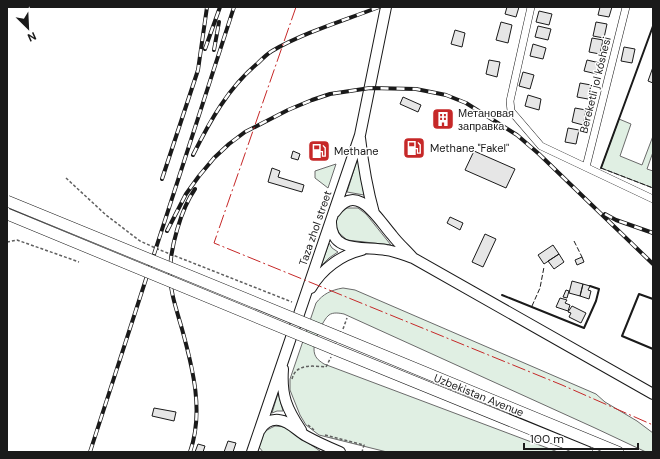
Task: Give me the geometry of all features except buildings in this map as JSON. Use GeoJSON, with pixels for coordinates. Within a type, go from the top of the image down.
{"type":"FeatureCollection","features":[{"type":"Feature","properties":{"kind":"main road","name":"Taza zhol street"},"geometry":{"type":"LineString","coordinates":[[252,452],[360,135],[386,7]]}},
{"type":"Feature","properties":{"kind":"main road"},"geometry":{"type":"LineString","coordinates":[[360,135],[363,164],[374,212]]}},
{"type":"Feature","properties":{"kind":"main road"},"geometry":{"type":"LineString","coordinates":[[413,258],[392,236],[374,212],[364,204],[356,200],[346,201],[339,206],[332,216],[332,231],[334,237],[349,247],[386,250],[413,258],[653,394]]}},
{"type":"Feature","properties":{"kind":"main road","name":"Uzbekistan Avenue"},"geometry":{"type":"LineString","coordinates":[[7,201],[341,334],[618,452]]}},
{"type":"Feature","properties":{"kind":"main road","name":"Uzbekistan Avenue"},"geometry":{"type":"LineString","coordinates":[[7,214],[333,352],[587,452]]}},
{"type":"Feature","properties":{"kind":"main road"},"geometry":{"type":"LineString","coordinates":[[303,302],[316,280],[327,268],[353,252],[369,248]]}},
{"type":"Feature","properties":{"kind":"main road"},"geometry":{"type":"LineString","coordinates":[[285,353],[282,388],[285,401],[291,414],[305,435]]}},
{"type":"Feature","properties":{"kind":"main road"},"geometry":{"type":"LineString","coordinates":[[256,452],[256,438],[262,427],[272,420],[279,420],[286,422],[318,443],[340,452]]}},
{"type":"Feature","properties":{"kind":"street"},"geometry":{"type":"LineString","coordinates":[[531,7],[510,101],[511,111],[541,146],[653,199]]}},
{"type":"Feature","properties":{"kind":"street","name":"Bereketli jol kóshesi"},"geometry":{"type":"LineString","coordinates":[[586,167],[626,7]]}},
{"type":"Feature","properties":{"kind":"path"},"geometry":{"type":"LineString","coordinates":[[66,178],[106,215],[140,241],[292,302]]}},
{"type":"Feature","properties":{"kind":"path"},"geometry":{"type":"LineString","coordinates":[[7,242],[17,240],[79,262]]}},
{"type":"Feature","properties":{"kind":"path"},"geometry":{"type":"LineString","coordinates":[[341,334],[347,318]]}},
{"type":"Feature","properties":{"kind":"path"},"geometry":{"type":"LineString","coordinates":[[291,382],[294,374],[304,366],[326,367],[333,352]]}},
{"type":"Feature","properties":{"kind":"path"},"geometry":{"type":"LineString","coordinates":[[307,423],[316,431]]}},
{"type":"Feature","properties":{"kind":"path"},"geometry":{"type":"LineString","coordinates":[[320,434],[364,445],[362,452]]}},
{"type":"Feature","properties":{"kind":"green space"},"geometry":{"type":"Polygon","coordinates":[[[619,119],[631,124],[620,156],[642,165],[653,136],[653,152],[647,169],[653,171],[653,188],[601,168],[619,119]]]}},
{"type":"Feature","properties":{"kind":"green space"},"geometry":{"type":"Polygon","coordinates":[[[358,157],[364,195],[347,192],[358,157]]]}},
{"type":"Feature","properties":{"kind":"green space"},"geometry":{"type":"Polygon","coordinates":[[[336,164],[328,188],[315,178],[315,171],[336,164]]]}},
{"type":"Feature","properties":{"kind":"green space"},"geometry":{"type":"Polygon","coordinates":[[[347,208],[358,208],[366,214],[391,245],[347,240],[339,233],[335,223],[339,214],[347,208]]]}},
{"type":"Feature","properties":{"kind":"green space"},"geometry":{"type":"Polygon","coordinates":[[[329,243],[332,248],[338,252],[321,266],[329,243]]]}},
{"type":"Feature","properties":{"kind":"green space"},"geometry":{"type":"Polygon","coordinates":[[[343,288],[355,290],[596,394],[605,402],[637,421],[653,433],[653,452],[646,452],[344,314],[338,313],[331,314],[327,317],[321,326],[315,342],[315,354],[318,360],[324,364],[558,452],[387,452],[319,435],[306,425],[300,415],[290,390],[290,379],[316,303],[321,297],[328,293],[343,288]]]}},
{"type":"Feature","properties":{"kind":"green space"},"geometry":{"type":"Polygon","coordinates":[[[278,393],[283,411],[272,413],[278,393]]]}},
{"type":"Feature","properties":{"kind":"green space"},"geometry":{"type":"Polygon","coordinates":[[[275,426],[285,427],[320,451],[263,452],[259,447],[260,439],[265,431],[275,426]]]}},
{"type":"Feature","properties":{"kind":"railway"},"geometry":{"type":"LineString","coordinates":[[162,179],[198,70],[207,7]]}},
{"type":"Feature","properties":{"kind":"railway"},"geometry":{"type":"LineString","coordinates":[[205,49],[220,7]]}},
{"type":"Feature","properties":{"kind":"railway"},"geometry":{"type":"LineString","coordinates":[[90,452],[234,7]]}},
{"type":"Feature","properties":{"kind":"railway"},"geometry":{"type":"LineString","coordinates":[[193,155],[213,118],[229,94],[247,73],[268,54],[311,32],[379,7]]}},
{"type":"Feature","properties":{"kind":"railway"},"geometry":{"type":"LineString","coordinates":[[214,50],[219,22]]}},
{"type":"Feature","properties":{"kind":"railway"},"geometry":{"type":"LineString","coordinates":[[167,231],[186,194],[199,176],[214,158],[245,132],[288,110],[330,94],[370,88],[416,89],[446,95],[466,103],[517,135],[539,154],[653,264]]}},
{"type":"Feature","properties":{"kind":"railway"},"geometry":{"type":"LineString","coordinates":[[190,452],[194,437],[197,406],[190,359],[172,294],[170,263],[177,229],[185,207],[195,189]]}},
{"type":"Feature","properties":{"kind":"railway"},"geometry":{"type":"LineString","coordinates":[[605,214],[616,220],[653,233]]}},
{"type":"Feature","properties":{"kind":"fence"},"geometry":{"type":"LineString","coordinates":[[601,168],[653,188]]}},
{"type":"Feature","properties":{"kind":"fence"},"geometry":{"type":"LineString","coordinates":[[574,241],[582,257]]}},
{"type":"Feature","properties":{"kind":"fence"},"geometry":{"type":"LineString","coordinates":[[532,306],[540,288],[544,267]]}},
{"type":"Feature","properties":{"kind":"wall"},"geometry":{"type":"LineString","coordinates":[[601,168],[653,26]]}},
{"type":"Feature","properties":{"kind":"wall"},"geometry":{"type":"LineString","coordinates":[[502,295],[584,328],[596,301],[599,289],[590,286]]}},
{"type":"Feature","properties":{"kind":"wall"},"geometry":{"type":"LineString","coordinates":[[653,299],[639,294],[622,336],[653,349]]}},
{"type":"Feature","properties":{"kind":"power"},"geometry":{"type":"LineString","coordinates":[[296,7],[214,243],[562,385],[653,425]]}},
{"type":"Feature","properties":{"kind":"place","name":"Метановая заправка"},"geometry":{"type":"Point","coordinates":[443,119]}},
{"type":"Feature","properties":{"kind":"place","name":"Methane \"Fakel\""},"geometry":{"type":"Point","coordinates":[414,148]}},
{"type":"Feature","properties":{"kind":"place","name":"Methane"},"geometry":{"type":"Point","coordinates":[319,151]}}]}
